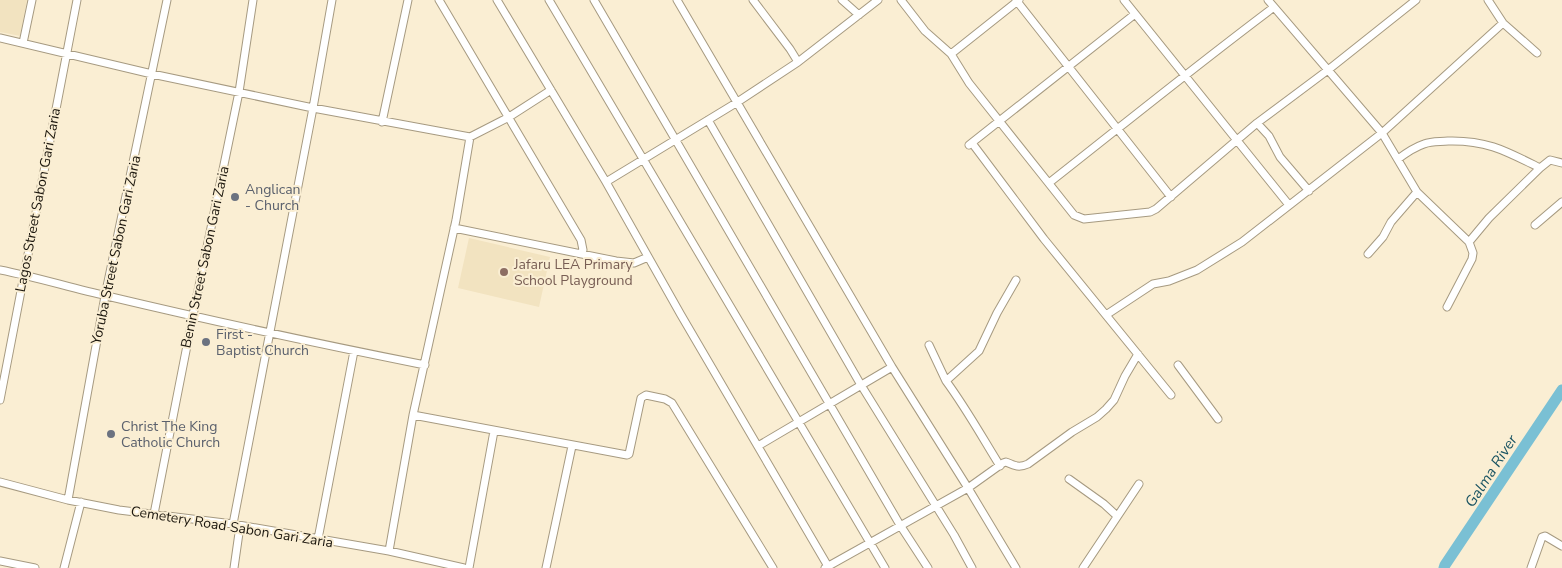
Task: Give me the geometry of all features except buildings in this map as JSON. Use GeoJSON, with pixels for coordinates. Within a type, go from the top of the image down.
{"type":"FeatureCollection","features":[{"type":"Feature","properties":{"kind":"street"},"geometry":{"type":"LineString","coordinates":[[23,43],[32,0]]}},
{"type":"Feature","properties":{"kind":"street","name":"Lagos Street Sabon Gari Zaria"},"geometry":{"type":"LineString","coordinates":[[0,400],[77,0]]}},
{"type":"Feature","properties":{"kind":"street","name":"Yoruba Street Sabon Gari Zaria"},"geometry":{"type":"LineString","coordinates":[[68,500],[105,296],[167,0]]}},
{"type":"Feature","properties":{"kind":"street","name":"Benin Street Sabon Gari Zaria"},"geometry":{"type":"LineString","coordinates":[[154,514],[239,92],[253,0]]}},
{"type":"Feature","properties":{"kind":"street"},"geometry":{"type":"LineString","coordinates":[[234,568],[236,525],[269,332],[332,0]]}},
{"type":"Feature","properties":{"kind":"street"},"geometry":{"type":"LineString","coordinates":[[382,122],[408,0]]}},
{"type":"Feature","properties":{"kind":"street"},"geometry":{"type":"LineString","coordinates":[[439,0],[580,240],[583,250],[581,253]]}},
{"type":"Feature","properties":{"kind":"street"},"geometry":{"type":"LineString","coordinates":[[497,0],[606,182],[827,567],[968,488],[1006,462],[1017,467],[1028,464],[1072,432],[1097,417],[1114,400],[1138,354]]}},
{"type":"Feature","properties":{"kind":"street"},"geometry":{"type":"LineString","coordinates":[[549,0],[885,568]]}},
{"type":"Feature","properties":{"kind":"street"},"geometry":{"type":"LineString","coordinates":[[594,0],[677,139],[900,525],[928,568]]}},
{"type":"Feature","properties":{"kind":"street"},"geometry":{"type":"LineString","coordinates":[[677,0],[892,367],[1016,568]]}},
{"type":"Feature","properties":{"kind":"street"},"geometry":{"type":"LineString","coordinates":[[752,0],[798,62]]}},
{"type":"Feature","properties":{"kind":"street"},"geometry":{"type":"LineString","coordinates":[[842,0],[859,15]]}},
{"type":"Feature","properties":{"kind":"street"},"geometry":{"type":"LineString","coordinates":[[606,182],[736,103],[798,62],[878,0]]}},
{"type":"Feature","properties":{"kind":"street"},"geometry":{"type":"LineString","coordinates":[[901,0],[925,31],[951,54],[969,83],[1074,215],[1084,219],[1153,211],[1171,198],[1257,123],[1328,70],[1416,0]]}},
{"type":"Feature","properties":{"kind":"street"},"geometry":{"type":"LineString","coordinates":[[1124,0],[1289,205]]}},
{"type":"Feature","properties":{"kind":"street"},"geometry":{"type":"LineString","coordinates":[[1268,0],[1382,133],[1417,192],[1469,242],[1473,253],[1472,259],[1447,307]]}},
{"type":"Feature","properties":{"kind":"street"},"geometry":{"type":"LineString","coordinates":[[1488,0],[1504,23],[1537,53]]}},
{"type":"Feature","properties":{"kind":"street"},"geometry":{"type":"LineString","coordinates":[[951,54],[1018,1],[1171,198]]}},
{"type":"Feature","properties":{"kind":"street"},"geometry":{"type":"LineString","coordinates":[[1049,182],[1274,7]]}},
{"type":"Feature","properties":{"kind":"street"},"geometry":{"type":"LineString","coordinates":[[1136,14],[970,144],[1044,239],[1171,395]]}},
{"type":"Feature","properties":{"kind":"street"},"geometry":{"type":"LineString","coordinates":[[1106,315],[1153,284],[1182,276],[1215,260],[1242,242],[1382,133],[1504,23]]}},
{"type":"Feature","properties":{"kind":"street"},"geometry":{"type":"LineString","coordinates":[[0,38],[67,52],[152,74],[313,108],[470,137],[509,117],[551,90]]}},
{"type":"Feature","properties":{"kind":"street"},"geometry":{"type":"LineString","coordinates":[[708,120],[861,385],[954,535],[972,568]]}},
{"type":"Feature","properties":{"kind":"street"},"geometry":{"type":"LineString","coordinates":[[1257,123],[1269,136],[1280,157],[1309,191]]}},
{"type":"Feature","properties":{"kind":"street"},"geometry":{"type":"LineString","coordinates":[[389,552],[413,415],[454,228],[470,137]]}},
{"type":"Feature","properties":{"kind":"street"},"geometry":{"type":"LineString","coordinates":[[1398,159],[1414,148],[1426,143],[1464,141],[1487,144],[1540,168]]}},
{"type":"Feature","properties":{"kind":"street"},"geometry":{"type":"LineString","coordinates":[[1469,242],[1489,218],[1540,168],[1550,160],[1562,162]]}},
{"type":"Feature","properties":{"kind":"street"},"geometry":{"type":"LineString","coordinates":[[1368,254],[1383,237],[1391,222],[1417,192]]}},
{"type":"Feature","properties":{"kind":"street"},"geometry":{"type":"LineString","coordinates":[[1535,225],[1562,202]]}},
{"type":"Feature","properties":{"kind":"street"},"geometry":{"type":"LineString","coordinates":[[454,228],[626,262],[640,262],[648,257]]}},
{"type":"Feature","properties":{"kind":"street"},"geometry":{"type":"LineString","coordinates":[[0,270],[24,274],[105,296],[425,365]]}},
{"type":"Feature","properties":{"kind":"street"},"geometry":{"type":"LineString","coordinates":[[946,381],[979,351],[997,313],[1016,280]]}},
{"type":"Feature","properties":{"kind":"street"},"geometry":{"type":"LineString","coordinates":[[929,345],[946,381],[962,403],[1000,466]]}},
{"type":"Feature","properties":{"kind":"street"},"geometry":{"type":"LineString","coordinates":[[318,539],[354,351]]}},
{"type":"Feature","properties":{"kind":"street"},"geometry":{"type":"LineString","coordinates":[[1178,365],[1218,419]]}},
{"type":"Feature","properties":{"kind":"street"},"geometry":{"type":"LineString","coordinates":[[758,446],[892,367]]}},
{"type":"Feature","properties":{"kind":"street"},"geometry":{"type":"LineString","coordinates":[[413,415],[627,455],[629,454],[641,398],[646,395],[668,400],[672,403],[773,568]]}},
{"type":"Feature","properties":{"kind":"street"},"geometry":{"type":"LineString","coordinates":[[469,568],[494,431]]}},
{"type":"Feature","properties":{"kind":"street"},"geometry":{"type":"LineString","coordinates":[[546,568],[572,446]]}},
{"type":"Feature","properties":{"kind":"street"},"geometry":{"type":"LineString","coordinates":[[1069,479],[1104,504],[1117,516]]}},
{"type":"Feature","properties":{"kind":"street","name":"Cemetery Road Sabon Gari Zaria"},"geometry":{"type":"LineString","coordinates":[[0,482],[68,500],[118,510],[236,525],[389,552],[464,568]]}},
{"type":"Feature","properties":{"kind":"street"},"geometry":{"type":"LineString","coordinates":[[1083,568],[1138,484]]}},
{"type":"Feature","properties":{"kind":"street"},"geometry":{"type":"LineString","coordinates":[[64,568],[81,502]]}},
{"type":"Feature","properties":{"kind":"street"},"geometry":{"type":"LineString","coordinates":[[1531,568],[1542,537],[1545,536],[1562,546]]}},
{"type":"Feature","properties":{"kind":"street"},"geometry":{"type":"LineString","coordinates":[[0,561],[35,568]]}},
{"type":"Feature","properties":{"kind":"shaded area"},"geometry":{"type":"Polygon","coordinates":[[[0,0],[27,0],[20,36],[0,32],[0,0]]]}},
{"type":"Feature","properties":{"kind":"shaded area","name":"Jafaru LEA Primary School Playground"},"geometry":{"type":"Polygon","coordinates":[[[469,238],[550,257],[539,307],[458,288],[469,238]]]}},
{"type":"Feature","properties":{"kind":"waterway","name":"Galma River"},"geometry":{"type":"LineString","coordinates":[[1444,568],[1562,390]]}},
{"type":"Feature","properties":{"kind":"place","name":"Anglican - Church"},"geometry":{"type":"Point","coordinates":[235,197]}},
{"type":"Feature","properties":{"kind":"place","name":"Jafaru LEA Primary School Playground"},"geometry":{"type":"Point","coordinates":[504,272]}},
{"type":"Feature","properties":{"kind":"place","name":"First - Baptist Church"},"geometry":{"type":"Point","coordinates":[206,342]}},
{"type":"Feature","properties":{"kind":"place","name":"Christ The King Catholic Church"},"geometry":{"type":"Point","coordinates":[111,434]}}]}
